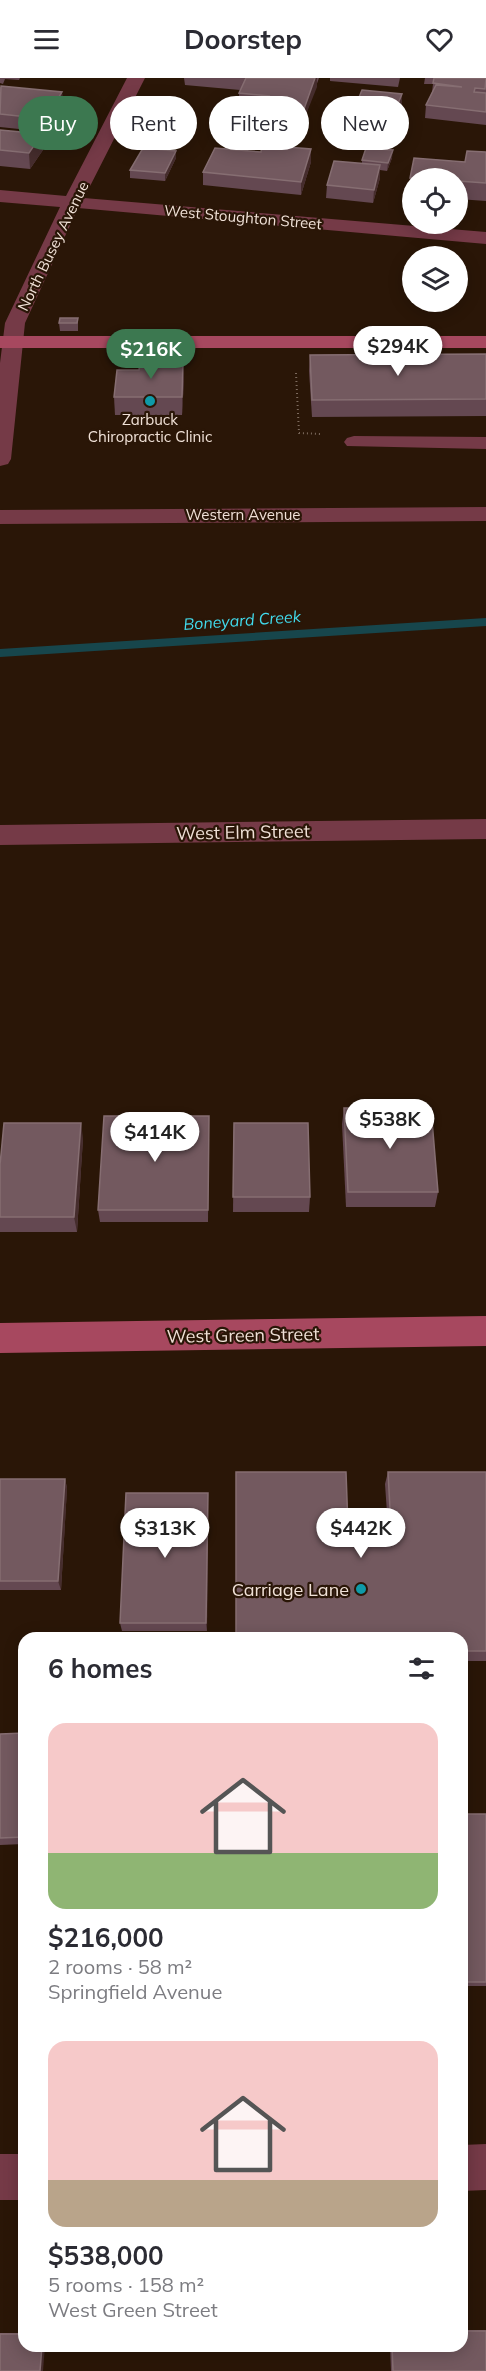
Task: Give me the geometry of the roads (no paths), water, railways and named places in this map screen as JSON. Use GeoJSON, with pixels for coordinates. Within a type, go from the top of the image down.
{"type":"FeatureCollection","features":[{"type":"Feature","properties":{"kind":"street","name":"North Busey Avenue"},"geometry":{"type":"LineString","coordinates":[[0,459],[6,342],[72,203],[136,78]]}},
{"type":"Feature","properties":{"kind":"street","name":"West Stoughton Street"},"geometry":{"type":"LineString","coordinates":[[0,196],[486,238]]}},
{"type":"Feature","properties":{"kind":"street"},"geometry":{"type":"LineString","coordinates":[[6,342],[486,342]]}},
{"type":"Feature","properties":{"kind":"street","name":"Western Avenue"},"geometry":{"type":"LineString","coordinates":[[0,517],[486,514]]}},
{"type":"Feature","properties":{"kind":"street","name":"West Elm Street"},"geometry":{"type":"LineString","coordinates":[[0,835],[486,829]]}},
{"type":"Feature","properties":{"kind":"street","name":"West Green Street"},"geometry":{"type":"LineString","coordinates":[[0,1338],[486,1331]]}},
{"type":"Feature","properties":{"kind":"street"},"geometry":{"type":"LineString","coordinates":[[468,2168],[486,2167]]}},
{"type":"Feature","properties":{"kind":"street"},"geometry":{"type":"LineString","coordinates":[[0,2177],[18,2177]]}},
{"type":"Feature","properties":{"kind":"lane"},"geometry":{"type":"LineString","coordinates":[[354,442],[486,442]]}},
{"type":"Feature","properties":{"kind":"waterway","name":"Boneyard Creek"},"geometry":{"type":"LineString","coordinates":[[0,653],[486,622]]}},
{"type":"Feature","properties":{"kind":"place","name":"Zarbuck Chiropractic Clinic"},"geometry":{"type":"Point","coordinates":[150,401]}},
{"type":"Feature","properties":{"kind":"place","name":"Carriage Lane"},"geometry":{"type":"Point","coordinates":[361,1589]}}]}
